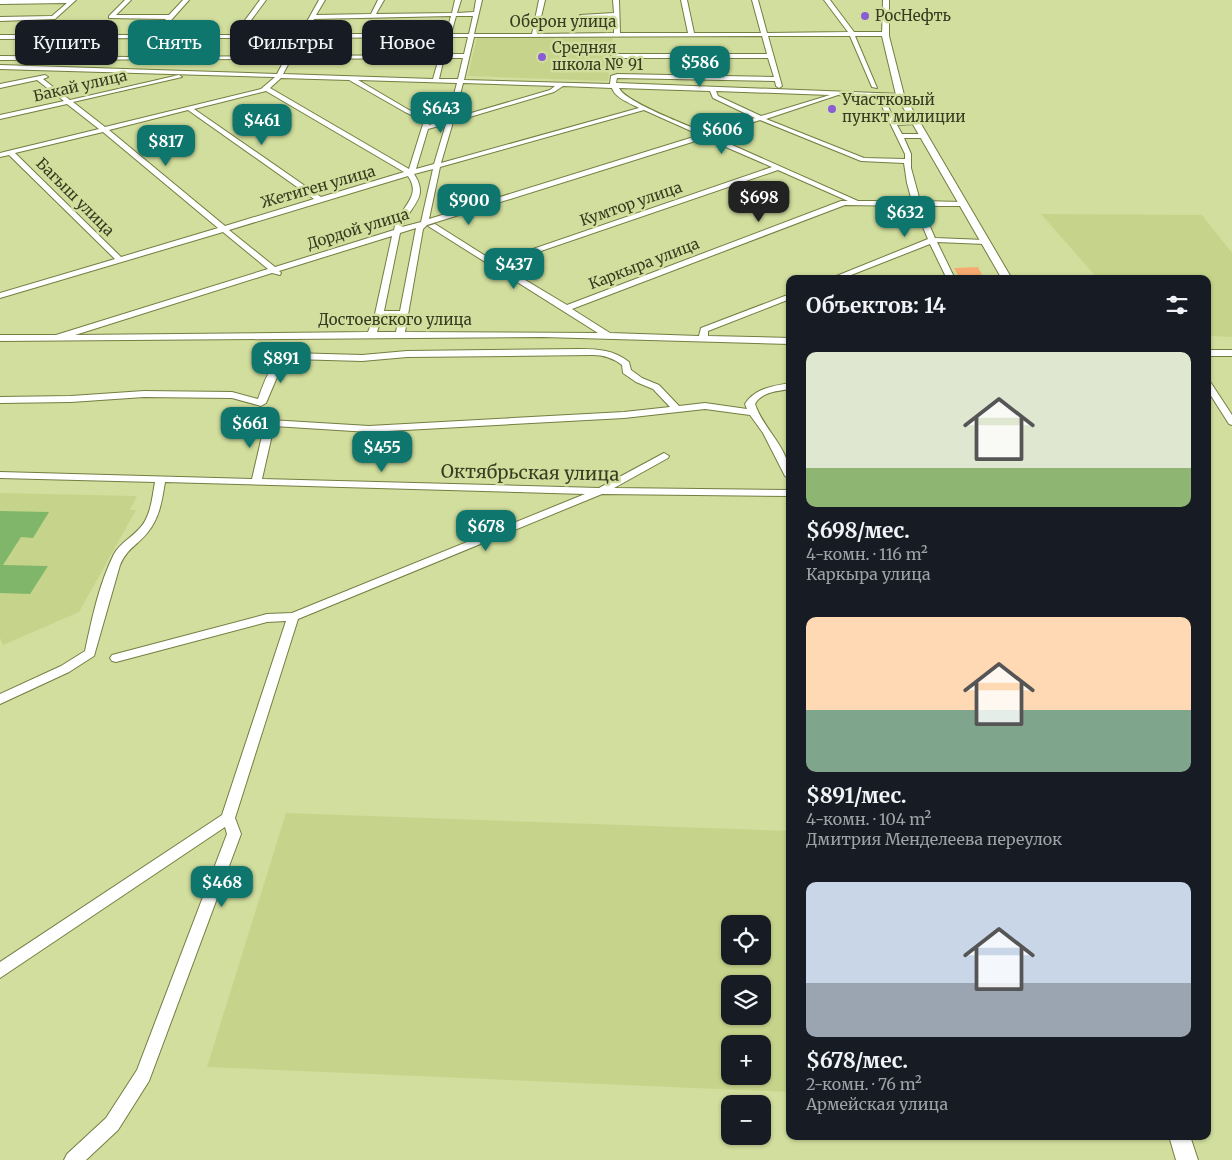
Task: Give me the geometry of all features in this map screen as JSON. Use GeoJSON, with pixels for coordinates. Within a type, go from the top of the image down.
{"type":"FeatureCollection","features":[{"type":"Feature","properties":{"kind":"main road"},"geometry":{"type":"LineString","coordinates":[[886,0],[884,16],[886,34],[900,95],[1005,275]]}},
{"type":"Feature","properties":{"kind":"main road"},"geometry":{"type":"LineString","coordinates":[[1211,354],[1232,353]]}},
{"type":"Feature","properties":{"kind":"main road"},"geometry":{"type":"LineString","coordinates":[[1181,1140],[1187,1160]]}},
{"type":"Feature","properties":{"kind":"street"},"geometry":{"type":"LineString","coordinates":[[0,2],[73,0]]}},
{"type":"Feature","properties":{"kind":"street"},"geometry":{"type":"LineString","coordinates":[[0,18],[53,18],[73,0]]}},
{"type":"Feature","properties":{"kind":"street"},"geometry":{"type":"LineString","coordinates":[[128,0],[111,17],[169,17]]}},
{"type":"Feature","properties":{"kind":"street"},"geometry":{"type":"LineString","coordinates":[[167,20],[186,0]]}},
{"type":"Feature","properties":{"kind":"street"},"geometry":{"type":"LineString","coordinates":[[248,20],[263,0]]}},
{"type":"Feature","properties":{"kind":"street"},"geometry":{"type":"LineString","coordinates":[[311,20],[322,0]]}},
{"type":"Feature","properties":{"kind":"street"},"geometry":{"type":"LineString","coordinates":[[373,16],[381,0]]}},
{"type":"Feature","properties":{"kind":"street"},"geometry":{"type":"LineString","coordinates":[[453,22],[458,0]]}},
{"type":"Feature","properties":{"kind":"street"},"geometry":{"type":"LineString","coordinates":[[400,334],[403,313],[425,226],[437,166],[461,81],[479,0]]}},
{"type":"Feature","properties":{"kind":"street"},"geometry":{"type":"LineString","coordinates":[[534,35],[542,0]]}},
{"type":"Feature","properties":{"kind":"street"},"geometry":{"type":"LineString","coordinates":[[616,0],[617,34]]}},
{"type":"Feature","properties":{"kind":"street"},"geometry":{"type":"LineString","coordinates":[[684,0],[690,34]]}},
{"type":"Feature","properties":{"kind":"street"},"geometry":{"type":"LineString","coordinates":[[755,0],[780,90]]}},
{"type":"Feature","properties":{"kind":"street"},"geometry":{"type":"LineString","coordinates":[[828,0],[852,34],[875,87]]}},
{"type":"Feature","properties":{"kind":"street"},"geometry":{"type":"LineString","coordinates":[[313,17],[476,14]]}},
{"type":"Feature","properties":{"kind":"street"},"geometry":{"type":"LineString","coordinates":[[583,15],[616,14]]}},
{"type":"Feature","properties":{"kind":"street","name":"Оберон улица"},"geometry":{"type":"LineString","coordinates":[[453,35],[886,34]]}},
{"type":"Feature","properties":{"kind":"street","name":"Оберон улица"},"geometry":{"type":"LineString","coordinates":[[0,37],[128,37]]}},
{"type":"Feature","properties":{"kind":"street"},"geometry":{"type":"LineString","coordinates":[[453,56],[467,56]]}},
{"type":"Feature","properties":{"kind":"street"},"geometry":{"type":"LineString","coordinates":[[614,56],[772,56]]}},
{"type":"Feature","properties":{"kind":"street"},"geometry":{"type":"LineString","coordinates":[[0,58],[128,58]]}},
{"type":"Feature","properties":{"kind":"street"},"geometry":{"type":"LineString","coordinates":[[0,154],[190,109],[266,88],[278,76],[284,65]]}},
{"type":"Feature","properties":{"kind":"street"},"geometry":{"type":"LineString","coordinates":[[435,80],[439,65]]}},
{"type":"Feature","properties":{"kind":"street"},"geometry":{"type":"LineString","coordinates":[[0,67],[780,90],[832,94]]}},
{"type":"Feature","properties":{"kind":"street"},"geometry":{"type":"LineString","coordinates":[[0,86],[81,70]]}},
{"type":"Feature","properties":{"kind":"street","name":"Бакай улица"},"geometry":{"type":"LineString","coordinates":[[0,117],[195,73]]}},
{"type":"Feature","properties":{"kind":"street"},"geometry":{"type":"LineString","coordinates":[[777,79],[613,77],[616,91],[644,108],[855,202]]}},
{"type":"Feature","properties":{"kind":"street"},"geometry":{"type":"LineString","coordinates":[[38,78],[105,130],[276,272]]}},
{"type":"Feature","properties":{"kind":"street"},"geometry":{"type":"LineString","coordinates":[[350,78],[401,108],[427,120],[410,173]]}},
{"type":"Feature","properties":{"kind":"street"},"geometry":{"type":"LineString","coordinates":[[425,128],[552,91],[562,84]]}},
{"type":"Feature","properties":{"kind":"street"},"geometry":{"type":"LineString","coordinates":[[266,88],[410,173],[416,182],[417,196],[402,217],[396,234],[379,314],[372,334]]}},
{"type":"Feature","properties":{"kind":"street"},"geometry":{"type":"LineString","coordinates":[[712,88],[715,97],[863,160],[907,161]]}},
{"type":"Feature","properties":{"kind":"street","name":"Дордой улица"},"geometry":{"type":"LineString","coordinates":[[763,119],[832,94],[858,94]]}},
{"type":"Feature","properties":{"kind":"street"},"geometry":{"type":"LineString","coordinates":[[858,94],[900,95]]}},
{"type":"Feature","properties":{"kind":"street","name":"Дордой улица"},"geometry":{"type":"LineString","coordinates":[[76,338],[276,272],[708,136],[838,98],[858,94]]}},
{"type":"Feature","properties":{"kind":"street"},"geometry":{"type":"LineString","coordinates":[[879,94],[908,154],[907,161],[918,204],[949,275]]}},
{"type":"Feature","properties":{"kind":"street","name":"Жетиген улица"},"geometry":{"type":"LineString","coordinates":[[2,292],[120,260],[410,173],[644,108]]}},
{"type":"Feature","properties":{"kind":"street"},"geometry":{"type":"LineString","coordinates":[[190,109],[321,201]]}},
{"type":"Feature","properties":{"kind":"street"},"geometry":{"type":"LineString","coordinates":[[892,122],[915,122]]}},
{"type":"Feature","properties":{"kind":"street"},"geometry":{"type":"LineString","coordinates":[[899,136],[923,136]]}},
{"type":"Feature","properties":{"kind":"street","name":"Багыш улица"},"geometry":{"type":"LineString","coordinates":[[10,152],[120,260]]}},
{"type":"Feature","properties":{"kind":"street","name":"Кумтор улица"},"geometry":{"type":"LineString","coordinates":[[493,265],[777,168]]}},
{"type":"Feature","properties":{"kind":"street","name":"Каркыра улица"},"geometry":{"type":"LineString","coordinates":[[567,308],[844,202],[963,204]]}},
{"type":"Feature","properties":{"kind":"street"},"geometry":{"type":"LineString","coordinates":[[425,226],[567,308],[608,336]]}},
{"type":"Feature","properties":{"kind":"street"},"geometry":{"type":"LineString","coordinates":[[843,275],[933,240],[985,242]]}},
{"type":"Feature","properties":{"kind":"street","name":"Дордой улица"},"geometry":{"type":"LineString","coordinates":[[55,338],[276,272]]}},
{"type":"Feature","properties":{"kind":"street"},"geometry":{"type":"LineString","coordinates":[[703,339],[704,330],[786,298]]}},
{"type":"Feature","properties":{"kind":"street"},"geometry":{"type":"LineString","coordinates":[[379,314],[403,313]]}},
{"type":"Feature","properties":{"kind":"street"},"geometry":{"type":"LineString","coordinates":[[105,328],[101,332],[108,337]]}},
{"type":"Feature","properties":{"kind":"street"},"geometry":{"type":"LineString","coordinates":[[76,338],[81,329]]}},
{"type":"Feature","properties":{"kind":"street","name":"Достоевского улица"},"geometry":{"type":"LineString","coordinates":[[0,338],[400,334],[608,336],[786,341]]}},
{"type":"Feature","properties":{"kind":"street"},"geometry":{"type":"LineString","coordinates":[[256,482],[270,380],[285,358],[290,356],[362,358],[407,354],[600,352],[618,357],[626,364],[626,371],[639,380],[656,387],[676,408]]}},
{"type":"Feature","properties":{"kind":"street"},"geometry":{"type":"LineString","coordinates":[[786,387],[768,390],[754,396],[750,404],[753,414],[768,433],[786,468]]}},
{"type":"Feature","properties":{"kind":"street"},"geometry":{"type":"LineString","coordinates":[[1211,389],[1230,416]]}},
{"type":"Feature","properties":{"kind":"street"},"geometry":{"type":"LineString","coordinates":[[0,400],[71,399],[144,394],[232,396],[265,413],[369,429],[624,415],[705,406],[736,408],[753,414]]}},
{"type":"Feature","properties":{"kind":"street"},"geometry":{"type":"LineString","coordinates":[[116,658],[267,618],[293,617],[601,491],[664,456]]}},
{"type":"Feature","properties":{"kind":"street","name":"Октябрьская улица"},"geometry":{"type":"LineString","coordinates":[[0,474],[601,491],[786,493]]}},
{"type":"Feature","properties":{"kind":"street"},"geometry":{"type":"LineString","coordinates":[[0,698],[66,669],[90,653],[111,575],[122,550],[147,527],[153,517],[160,478]]}},
{"type":"Feature","properties":{"kind":"street"},"geometry":{"type":"LineString","coordinates":[[0,971],[228,818],[293,617]]}},
{"type":"Feature","properties":{"kind":"street"},"geometry":{"type":"LineString","coordinates":[[73,1160],[112,1124],[143,1075],[234,834],[228,818]]}},
{"type":"Feature","properties":{"kind":"shaded area","name":"Средняя школа № 91"},"geometry":{"type":"Polygon","coordinates":[[[477,37],[613,37],[608,81],[468,76],[477,37]]]}},
{"type":"Feature","properties":{"kind":"shaded area"},"geometry":{"type":"Polygon","coordinates":[[[1041,214],[1202,215],[1232,253],[1232,337],[1211,336],[1211,275],[1094,275],[1041,214]]]}},
{"type":"Feature","properties":{"kind":"shaded area"},"geometry":{"type":"Polygon","coordinates":[[[978,267],[982,275],[958,275],[954,268],[978,267]]]}},
{"type":"Feature","properties":{"kind":"shaded area"},"geometry":{"type":"Polygon","coordinates":[[[0,493],[137,496],[130,510],[136,510],[79,612],[3,645],[0,638],[0,493]]]}},
{"type":"Feature","properties":{"kind":"shaded area"},"geometry":{"type":"Polygon","coordinates":[[[286,813],[786,831],[786,1092],[207,1067],[286,813]]]}},
{"type":"Feature","properties":{"kind":"building"},"geometry":{"type":"Polygon","coordinates":[[[0,511],[49,512],[33,538],[21,537],[3,565],[48,566],[30,594],[0,593],[0,511]]]}},
{"type":"Feature","properties":{"kind":"place","name":"РосНефть"},"geometry":{"type":"Point","coordinates":[865,16]}},
{"type":"Feature","properties":{"kind":"place","name":"Средняя школа № 91"},"geometry":{"type":"Point","coordinates":[542,57]}},
{"type":"Feature","properties":{"kind":"place","name":"Участковый пункт милиции"},"geometry":{"type":"Point","coordinates":[832,109]}}]}
